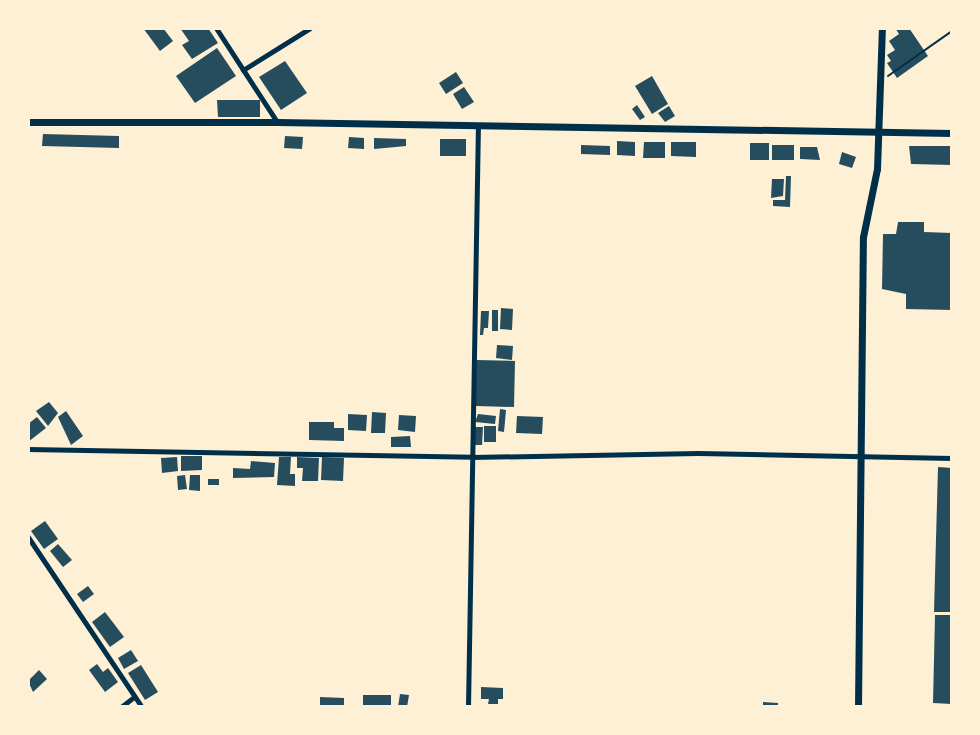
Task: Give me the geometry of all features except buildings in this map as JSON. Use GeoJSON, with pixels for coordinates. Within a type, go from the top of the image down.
{"type":"FeatureCollection","features":[{"type":"Feature","properties":{"kind":"main road"},"geometry":{"type":"LineString","coordinates":[[858,707],[863,237],[877,169],[882,28]]}},
{"type":"Feature","properties":{"kind":"main road"},"geometry":{"type":"LineString","coordinates":[[28,122],[277,122],[952,133]]}},
{"type":"Feature","properties":{"kind":"street"},"geometry":{"type":"LineString","coordinates":[[216,28],[277,122]]}},
{"type":"Feature","properties":{"kind":"street"},"geometry":{"type":"LineString","coordinates":[[243,70],[310,28]]}},
{"type":"Feature","properties":{"kind":"street"},"geometry":{"type":"LineString","coordinates":[[468,707],[478,125]]}},
{"type":"Feature","properties":{"kind":"street"},"geometry":{"type":"LineString","coordinates":[[28,449],[472,457],[698,453],[952,458]]}},
{"type":"Feature","properties":{"kind":"street"},"geometry":{"type":"LineString","coordinates":[[28,537],[142,707]]}},
{"type":"Feature","properties":{"kind":"street"},"geometry":{"type":"LineString","coordinates":[[121,707],[134,697]]}},
{"type":"Feature","properties":{"kind":"path"},"geometry":{"type":"LineString","coordinates":[[880,82],[952,31]]}}]}
